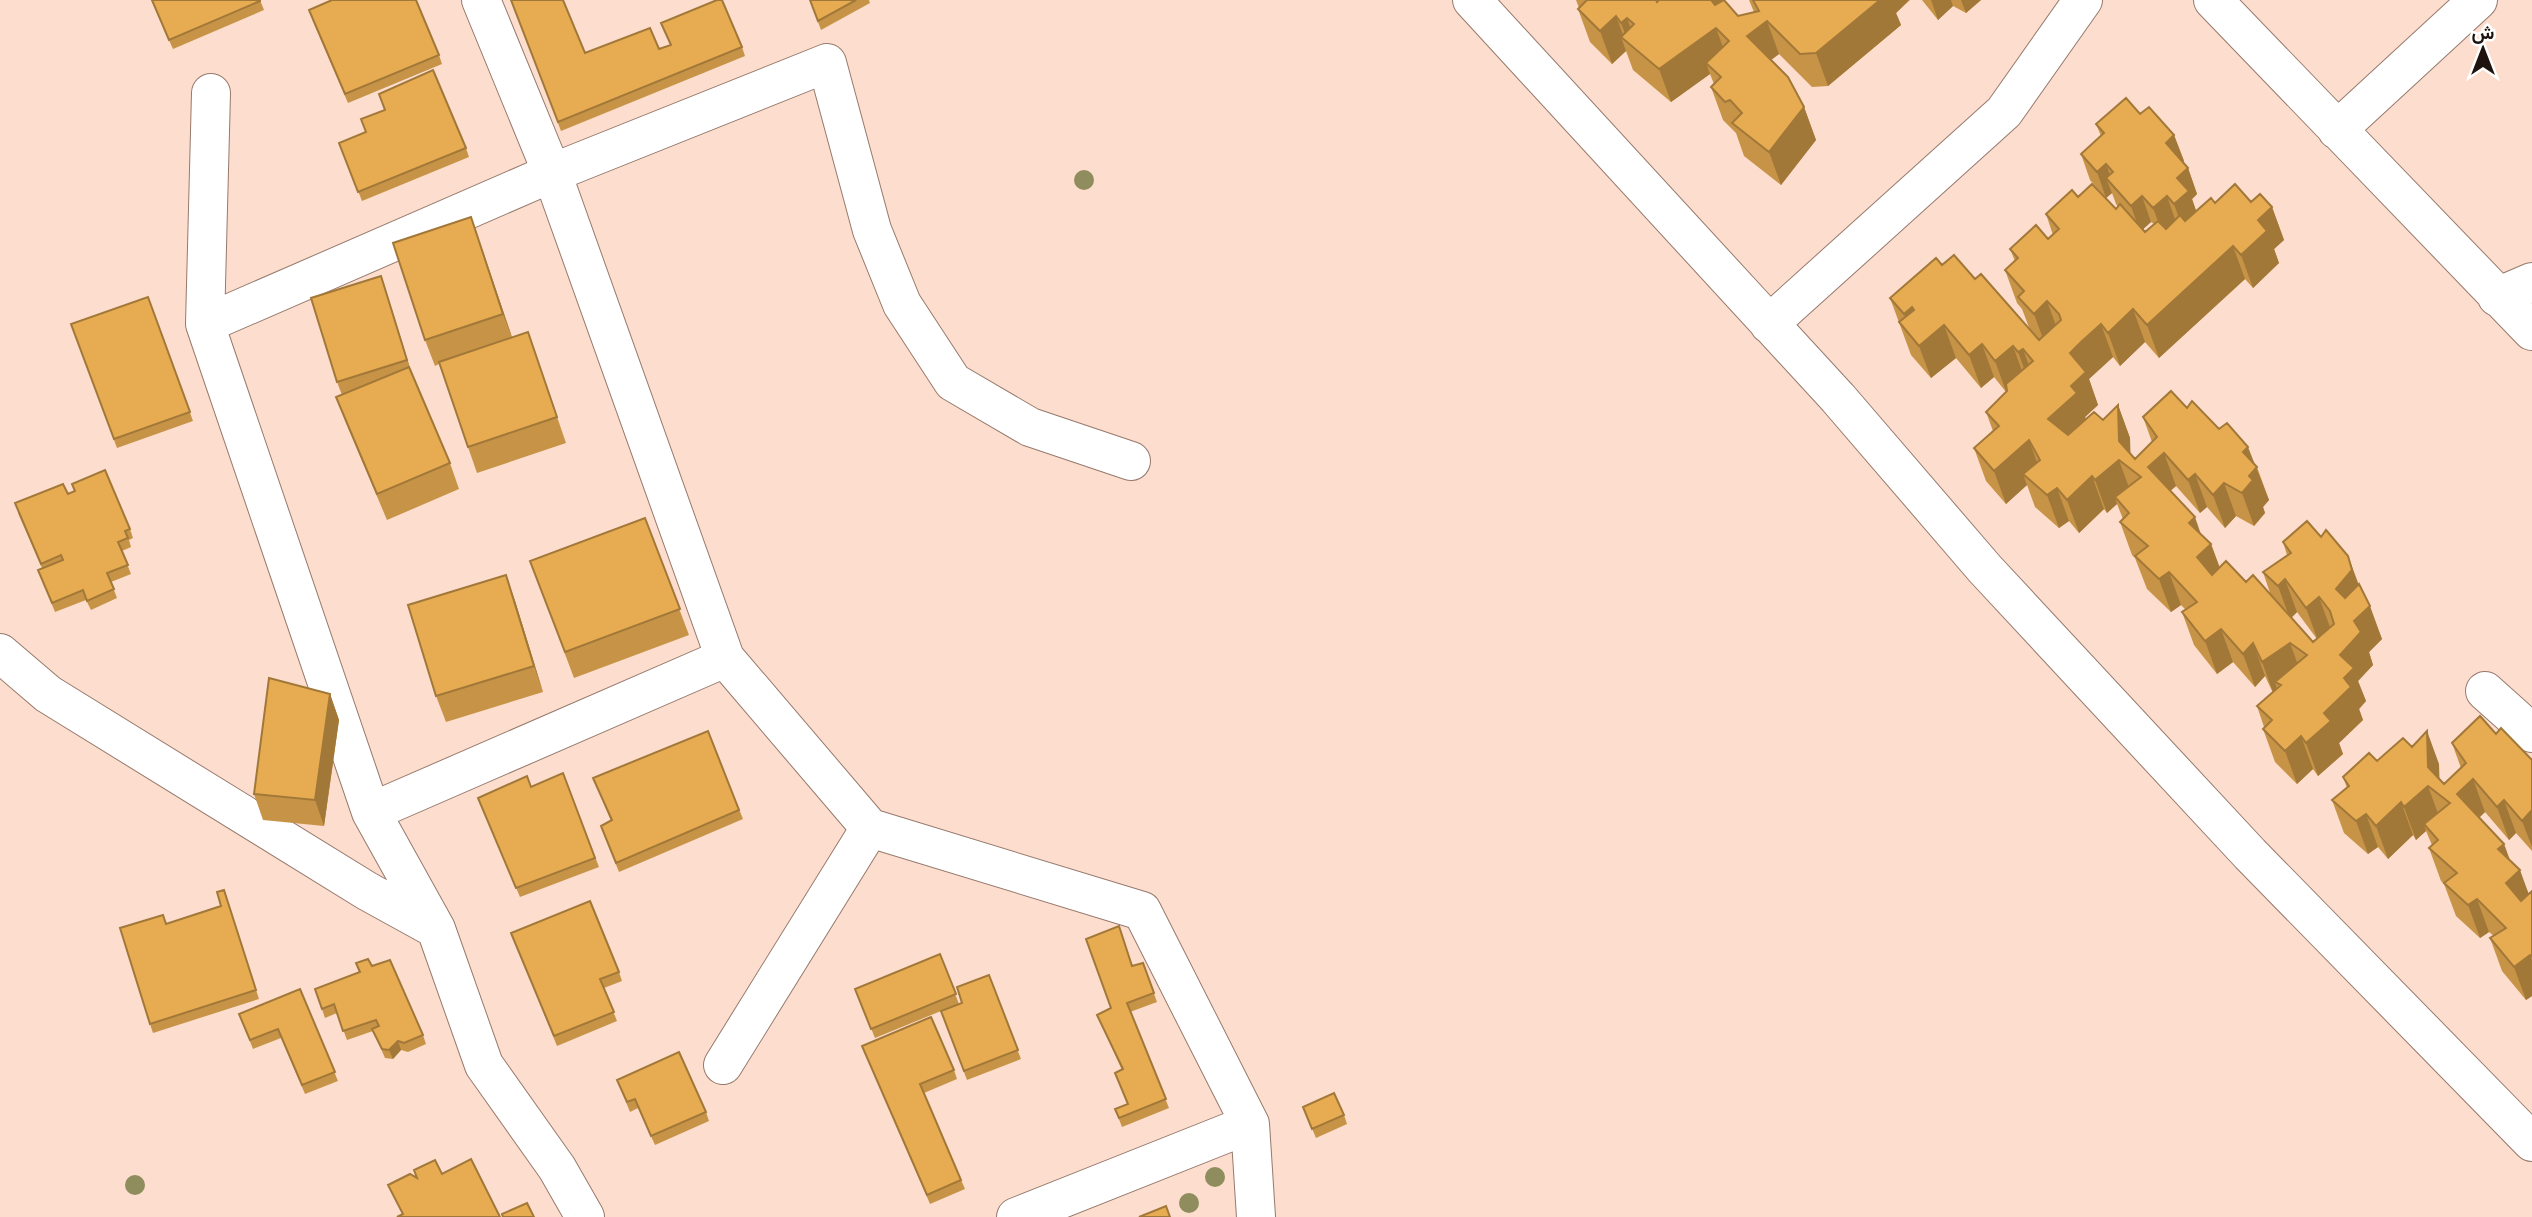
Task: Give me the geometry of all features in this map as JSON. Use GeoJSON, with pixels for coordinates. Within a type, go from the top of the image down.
{"type":"FeatureCollection","features":[{"type":"Feature","properties":{"kind":"street"},"geometry":{"type":"LineString","coordinates":[[481,0],[552,173],[724,658],[870,828],[1142,911],[1250,1124],[1256,1217]]}},
{"type":"Feature","properties":{"kind":"street"},"geometry":{"type":"LineString","coordinates":[[1472,0],[1838,398],[1985,569],[2250,854],[2532,1142]]}},
{"type":"Feature","properties":{"kind":"street"},"geometry":{"type":"LineString","coordinates":[[1769,324],[2004,112],[2083,0]]}},
{"type":"Feature","properties":{"kind":"street"},"geometry":{"type":"LineString","coordinates":[[2213,0],[2532,331]]}},
{"type":"Feature","properties":{"kind":"street"},"geometry":{"type":"LineString","coordinates":[[2337,130],[2478,0]]}},
{"type":"Feature","properties":{"kind":"street"},"geometry":{"type":"LineString","coordinates":[[205,324],[552,173],[828,63],[872,230],[902,304],[953,382],[1030,427],[1131,461]]}},
{"type":"Feature","properties":{"kind":"street"},"geometry":{"type":"LineString","coordinates":[[211,93],[205,324],[371,812],[436,929],[484,1065],[557,1168],[585,1217]]}},
{"type":"Feature","properties":{"kind":"street"},"geometry":{"type":"LineString","coordinates":[[2497,297],[2532,282]]}},
{"type":"Feature","properties":{"kind":"street"},"geometry":{"type":"LineString","coordinates":[[0,653],[48,694],[367,891],[436,929]]}},
{"type":"Feature","properties":{"kind":"street"},"geometry":{"type":"LineString","coordinates":[[371,812],[724,658]]}},
{"type":"Feature","properties":{"kind":"street"},"geometry":{"type":"LineString","coordinates":[[2485,691],[2532,733]]}},
{"type":"Feature","properties":{"kind":"street"},"geometry":{"type":"LineString","coordinates":[[723,1065],[870,828]]}},
{"type":"Feature","properties":{"kind":"street"},"geometry":{"type":"LineString","coordinates":[[1016,1217],[1250,1124]]}},
{"type":"Feature","properties":{"kind":"building"},"geometry":{"type":"Polygon","coordinates":[[[152,0],[260,0],[260,1],[169,40],[152,0]]]}},
{"type":"Feature","properties":{"kind":"building"},"geometry":{"type":"Polygon","coordinates":[[[332,0],[416,0],[439,55],[345,94],[309,10],[332,0]]]}},
{"type":"Feature","properties":{"kind":"building"},"geometry":{"type":"Polygon","coordinates":[[[511,0],[563,0],[585,53],[650,28],[659,49],[671,45],[661,23],[722,0],[742,47],[558,122],[511,0]]]}},
{"type":"Feature","properties":{"kind":"building"},"geometry":{"type":"Polygon","coordinates":[[[810,0],[856,0],[818,21],[810,0]]]}},
{"type":"Feature","properties":{"kind":"building"},"geometry":{"type":"Polygon","coordinates":[[[1587,0],[1711,0],[1715,5],[1724,0],[1738,16],[1759,11],[1753,0],[1880,0],[1816,53],[1800,54],[1767,21],[1747,36],[1788,77],[1804,107],[1769,152],[1732,123],[1742,113],[1730,100],[1725,102],[1711,87],[1721,77],[1706,63],[1729,41],[1716,28],[1659,69],[1621,37],[1634,24],[1627,18],[1621,23],[1616,16],[1600,31],[1578,9],[1587,0]]]}},
{"type":"Feature","properties":{"kind":"building"},"geometry":{"type":"Polygon","coordinates":[[[433,70],[466,148],[358,192],[339,143],[366,132],[361,119],[385,110],[379,94],[433,70]]]}},
{"type":"Feature","properties":{"kind":"building"},"geometry":{"type":"Polygon","coordinates":[[[2126,98],[2140,114],[2149,107],[2174,135],[2166,143],[2188,168],[2177,178],[2189,191],[2174,204],[2167,196],[2153,208],[2142,196],[2131,206],[2106,178],[2113,172],[2106,164],[2097,172],[2081,154],[2104,133],[2096,124],[2126,98]]]}},
{"type":"Feature","properties":{"kind":"building"},"geometry":{"type":"Polygon","coordinates":[[[2092,184],[2116,209],[2120,204],[2145,232],[2158,221],[2166,229],[2180,215],[2185,221],[2211,198],[2215,203],[2235,184],[2251,202],[2260,194],[2272,207],[2258,220],[2267,231],[2241,255],[2233,246],[2147,325],[2133,309],[2108,333],[2101,324],[2081,342],[2070,353],[2086,372],[2071,386],[2077,393],[2048,419],[2068,435],[2094,412],[2103,420],[2118,405],[2119,441],[2135,459],[2157,437],[2143,417],[2171,391],[2187,408],[2192,401],[2219,429],[2227,423],[2248,447],[2243,452],[2257,467],[2249,476],[2253,480],[2242,493],[2224,483],[2213,495],[2195,474],[2188,480],[2164,453],[2148,467],[2195,517],[2189,523],[2211,544],[2197,557],[2212,575],[2226,561],[2246,582],[2253,575],[2313,642],[2334,624],[2330,611],[2319,597],[2306,608],[2285,579],[2278,586],[2263,572],[2291,553],[2283,542],[2307,521],[2321,537],[2326,530],[2348,556],[2352,570],[2336,589],[2345,598],[2359,584],[2370,606],[2354,621],[2361,632],[2340,655],[2354,668],[2344,678],[2351,687],[2324,713],[2331,721],[2306,743],[2301,736],[2285,751],[2263,729],[2272,720],[2257,706],[2281,685],[2275,682],[2307,655],[2290,643],[2262,662],[2253,643],[2243,654],[2221,629],[2205,641],[2182,612],[2197,602],[2169,572],[2159,579],[2135,556],[2148,546],[2120,522],[2129,513],[2115,497],[2141,477],[2119,460],[2095,480],[2092,476],[2067,500],[2057,488],[2047,495],[2023,474],[2040,460],[2029,440],[1994,471],[1974,448],[1999,426],[1986,412],[2007,391],[2006,384],[2033,361],[2023,349],[2018,352],[2013,346],[1995,361],[1982,344],[1969,355],[1944,325],[1919,346],[1899,322],[1914,310],[1912,307],[1904,314],[1890,298],[1936,258],[1942,265],[1954,255],[1975,279],[1981,274],[2039,340],[2061,320],[2047,301],[2034,314],[2018,297],[2024,291],[2005,270],[2018,258],[2010,249],[2036,225],[2048,239],[2059,229],[2046,214],[2072,190],[2078,197],[2092,184]]]}},
{"type":"Feature","properties":{"kind":"building"},"geometry":{"type":"Polygon","coordinates":[[[471,217],[503,314],[425,340],[393,243],[471,217]]]}},
{"type":"Feature","properties":{"kind":"building"},"geometry":{"type":"Polygon","coordinates":[[[381,276],[407,360],[337,382],[311,298],[381,276]]]}},
{"type":"Feature","properties":{"kind":"building"},"geometry":{"type":"Polygon","coordinates":[[[148,297],[190,412],[114,439],[71,324],[148,297]]]}},
{"type":"Feature","properties":{"kind":"building"},"geometry":{"type":"Polygon","coordinates":[[[528,332],[557,417],[468,447],[439,362],[528,332]]]}},
{"type":"Feature","properties":{"kind":"building"},"geometry":{"type":"Polygon","coordinates":[[[409,367],[450,463],[377,494],[336,397],[409,367]]]}},
{"type":"Feature","properties":{"kind":"building"},"geometry":{"type":"Polygon","coordinates":[[[105,470],[130,529],[125,531],[128,538],[118,542],[128,565],[107,573],[114,589],[87,601],[83,590],[52,603],[38,570],[63,560],[61,555],[41,564],[15,503],[63,484],[68,494],[75,491],[72,484],[105,470]]]}},
{"type":"Feature","properties":{"kind":"building"},"geometry":{"type":"Polygon","coordinates":[[[645,518],[680,609],[565,652],[530,561],[645,518]]]}},
{"type":"Feature","properties":{"kind":"building"},"geometry":{"type":"Polygon","coordinates":[[[506,575],[534,666],[436,696],[408,605],[506,575]]]}},
{"type":"Feature","properties":{"kind":"building"},"geometry":{"type":"Polygon","coordinates":[[[269,678],[330,694],[315,800],[254,794],[269,678]]]}},
{"type":"Feature","properties":{"kind":"building"},"geometry":{"type":"Polygon","coordinates":[[[2480,716],[2496,734],[2501,728],[2532,760],[2532,810],[2522,821],[2504,800],[2497,807],[2473,779],[2457,794],[2504,844],[2498,849],[2520,870],[2506,883],[2521,901],[2532,891],[2532,957],[2530,955],[2514,967],[2490,938],[2506,928],[2477,899],[2468,905],[2444,883],[2457,873],[2429,848],[2438,840],[2424,824],[2450,803],[2428,786],[2404,807],[2401,802],[2376,826],[2366,814],[2356,821],[2332,800],[2349,786],[2343,777],[2369,753],[2377,761],[2403,738],[2412,747],[2427,731],[2428,767],[2444,784],[2466,763],[2452,743],[2480,716]]]}},
{"type":"Feature","properties":{"kind":"building"},"geometry":{"type":"Polygon","coordinates":[[[708,731],[739,810],[616,863],[601,826],[612,820],[593,778],[708,731]]]}},
{"type":"Feature","properties":{"kind":"building"},"geometry":{"type":"Polygon","coordinates":[[[563,773],[595,858],[516,888],[478,798],[527,776],[531,787],[563,773]]]}},
{"type":"Feature","properties":{"kind":"building"},"geometry":{"type":"Polygon","coordinates":[[[224,890],[256,990],[150,1024],[120,928],[163,915],[166,924],[221,906],[217,892],[224,890]]]}},
{"type":"Feature","properties":{"kind":"building"},"geometry":{"type":"Polygon","coordinates":[[[590,901],[619,972],[600,979],[614,1012],[554,1036],[511,933],[590,901]]]}},
{"type":"Feature","properties":{"kind":"building"},"geometry":{"type":"Polygon","coordinates":[[[1119,926],[1132,966],[1143,963],[1154,993],[1127,1003],[1166,1099],[1119,1118],[1115,1109],[1128,1104],[1115,1073],[1123,1069],[1097,1015],[1111,1008],[1086,939],[1119,926]]]}},
{"type":"Feature","properties":{"kind":"building"},"geometry":{"type":"Polygon","coordinates":[[[940,954],[956,994],[871,1029],[855,989],[940,954]]]}},
{"type":"Feature","properties":{"kind":"building"},"geometry":{"type":"Polygon","coordinates":[[[368,959],[372,966],[390,960],[423,1035],[404,1043],[398,1041],[389,1050],[382,1049],[372,1029],[379,1026],[376,1020],[343,1031],[334,1004],[322,1009],[315,989],[360,972],[356,963],[368,959]]]}},
{"type":"Feature","properties":{"kind":"building"},"geometry":{"type":"Polygon","coordinates":[[[989,975],[1018,1050],[964,1071],[941,1011],[962,1003],[957,987],[989,975]]]}},
{"type":"Feature","properties":{"kind":"building"},"geometry":{"type":"Polygon","coordinates":[[[300,989],[335,1072],[302,1085],[278,1029],[250,1040],[239,1014],[300,989]]]}},
{"type":"Feature","properties":{"kind":"building"},"geometry":{"type":"Polygon","coordinates":[[[931,1017],[954,1070],[920,1084],[961,1180],[927,1195],[862,1046],[931,1017]]]}},
{"type":"Feature","properties":{"kind":"building"},"geometry":{"type":"Polygon","coordinates":[[[679,1052],[706,1112],[651,1136],[635,1099],[627,1102],[617,1080],[679,1052]]]}},
{"type":"Feature","properties":{"kind":"building"},"geometry":{"type":"Polygon","coordinates":[[[1334,1093],[1344,1115],[1312,1129],[1303,1107],[1334,1093]]]}},
{"type":"Feature","properties":{"kind":"building"},"geometry":{"type":"Polygon","coordinates":[[[471,1159],[500,1217],[397,1217],[403,1214],[388,1185],[410,1174],[417,1178],[414,1170],[435,1160],[442,1174],[471,1159]]]}},
{"type":"Feature","properties":{"kind":"building"},"geometry":{"type":"Polygon","coordinates":[[[527,1203],[534,1217],[503,1217],[502,1214],[527,1203]]]}},
{"type":"Feature","properties":{"kind":"building"},"geometry":{"type":"Polygon","coordinates":[[[1166,1206],[1170,1217],[1139,1217],[1166,1206]]]}}]}
